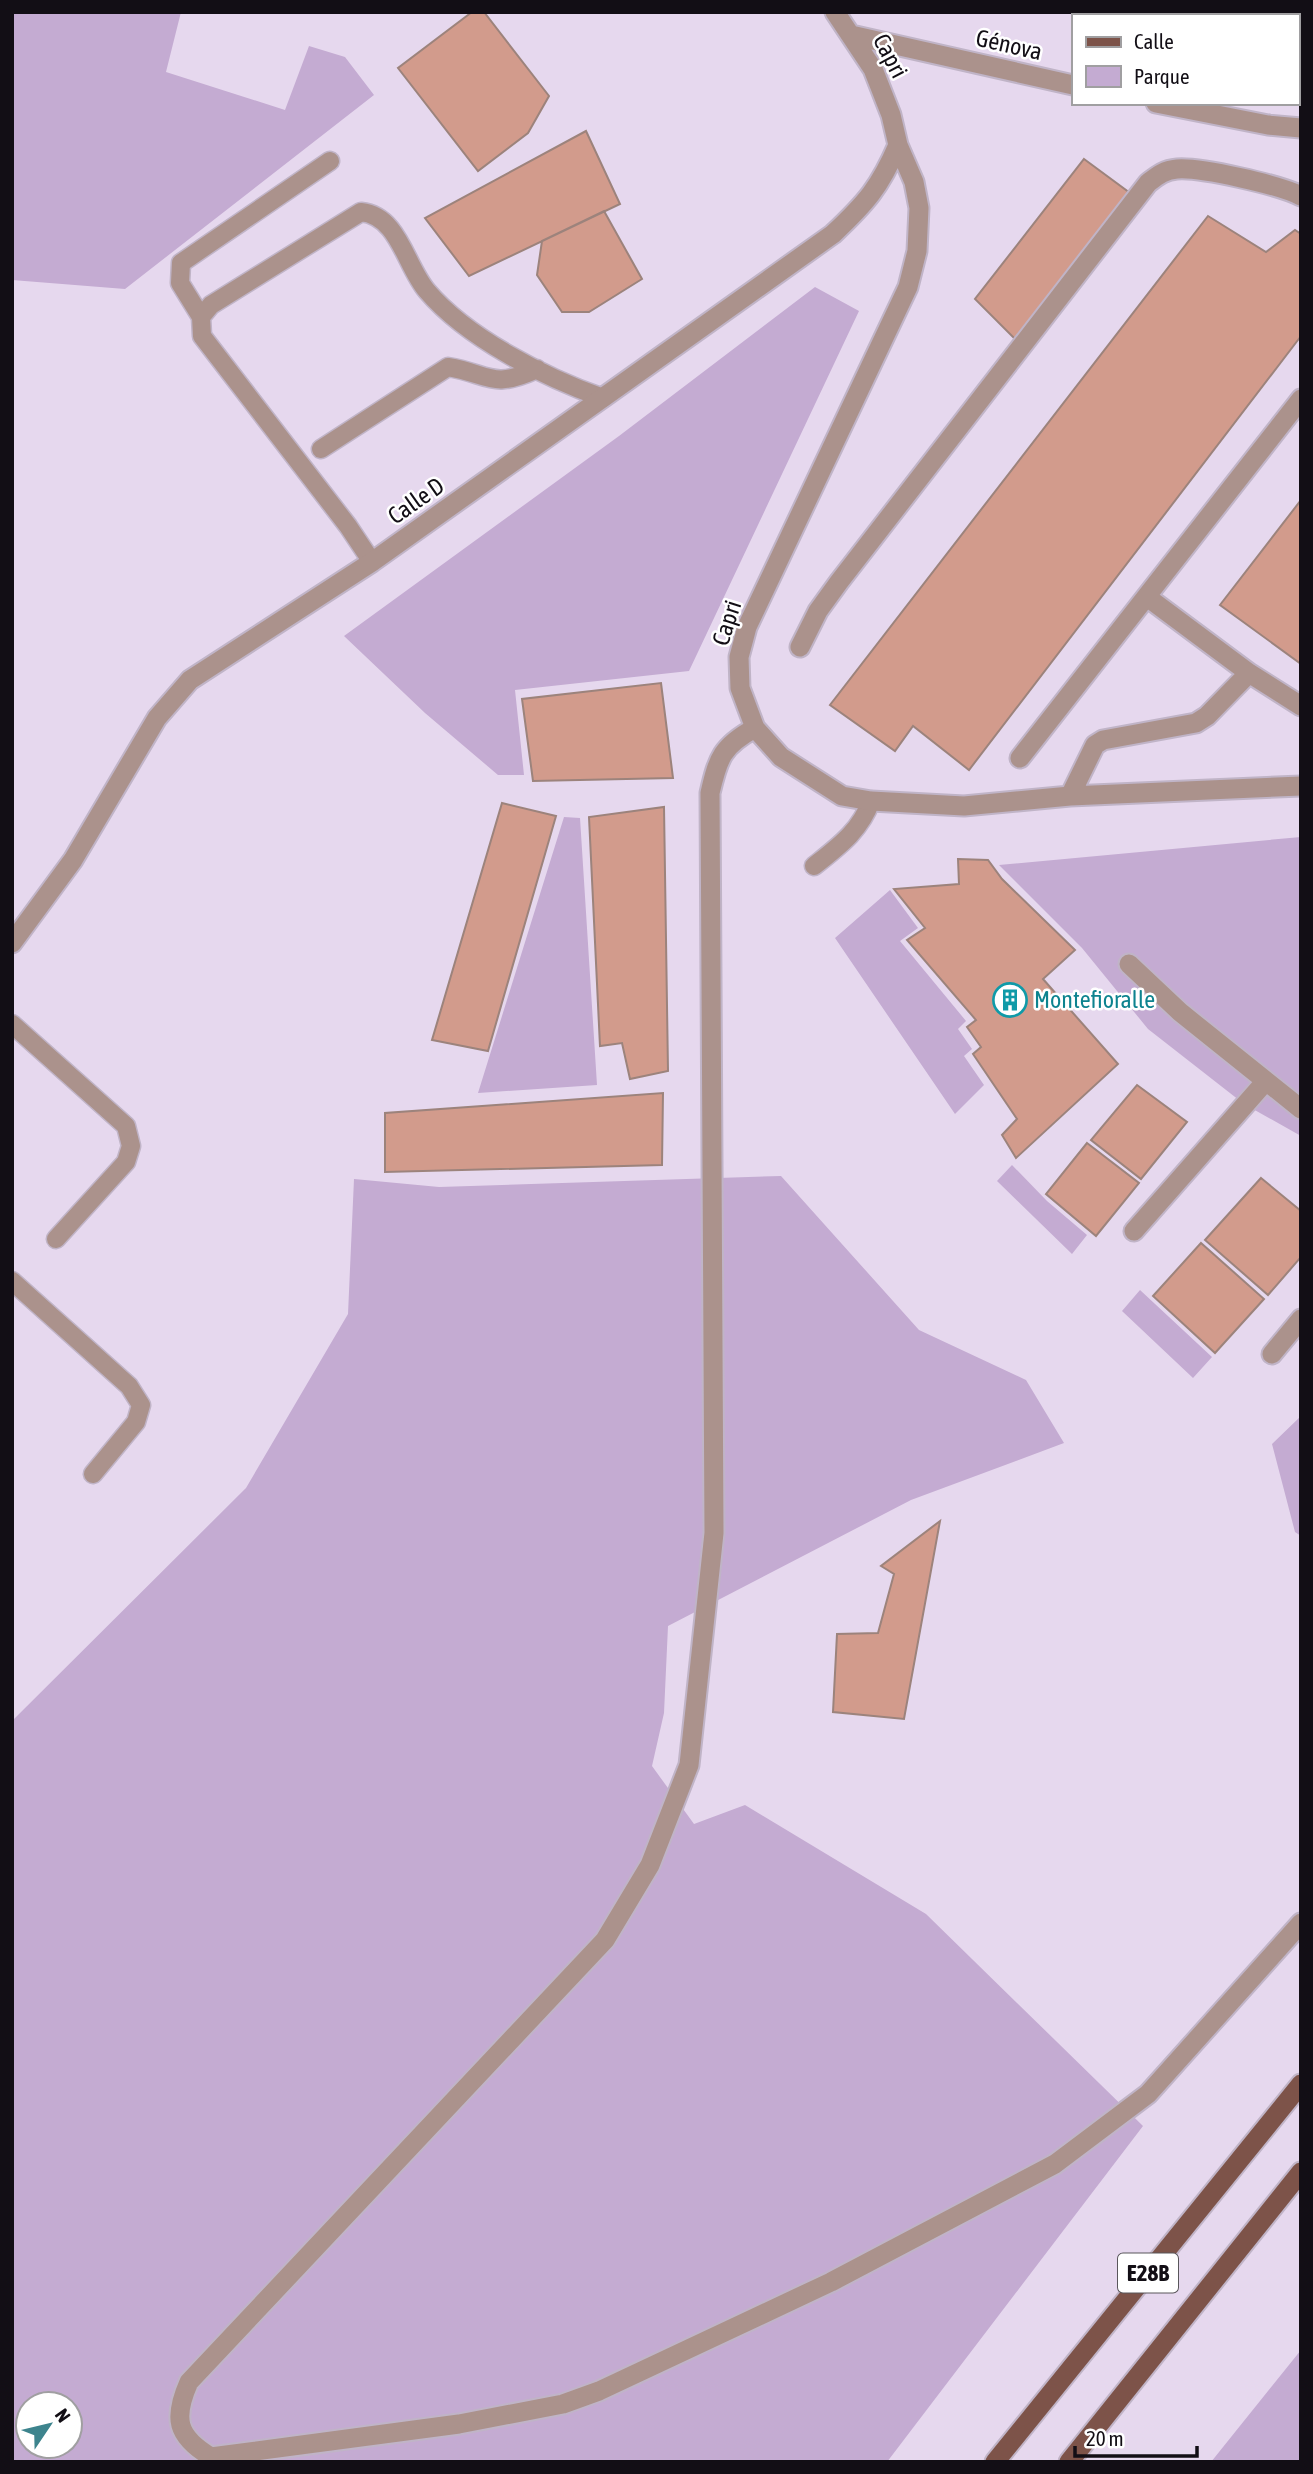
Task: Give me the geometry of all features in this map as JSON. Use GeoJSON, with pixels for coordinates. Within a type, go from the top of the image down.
{"type":"FeatureCollection","features":[{"type":"Feature","properties":{"kind":"main road","name":"E28B"},"geometry":{"type":"LineString","coordinates":[[995,2462],[1301,2084]]}},
{"type":"Feature","properties":{"kind":"main road","name":"E28B"},"geometry":{"type":"LineString","coordinates":[[1069,2462],[1301,2172]]}},
{"type":"Feature","properties":{"kind":"street","name":"Capri"},"geometry":{"type":"LineString","coordinates":[[835,12],[873,69],[891,115],[898,145],[914,182],[919,208],[917,251],[908,286],[747,626],[740,657],[740,688],[755,728],[781,757],[842,796],[871,801],[964,806],[1070,796],[1301,786]]}},
{"type":"Feature","properties":{"kind":"street","name":"Génova"},"geometry":{"type":"LineString","coordinates":[[851,35],[1072,85]]}},
{"type":"Feature","properties":{"kind":"street"},"geometry":{"type":"LineString","coordinates":[[1166,105],[1268,125],[1301,128]]}},
{"type":"Feature","properties":{"kind":"street","name":"Calle D"},"geometry":{"type":"LineString","coordinates":[[12,943],[73,860],[157,718],[190,680],[372,562],[833,234],[869,200],[898,145]]}},
{"type":"Feature","properties":{"kind":"street"},"geometry":{"type":"LineString","coordinates":[[800,647],[818,611],[839,582],[1148,183],[1162,172],[1179,169],[1275,186],[1301,196]]}},
{"type":"Feature","properties":{"kind":"street"},"geometry":{"type":"LineString","coordinates":[[1020,758],[1301,399]]}},
{"type":"Feature","properties":{"kind":"street"},"geometry":{"type":"LineString","coordinates":[[1147,597],[1249,673],[1301,706]]}},
{"type":"Feature","properties":{"kind":"street"},"geometry":{"type":"LineString","coordinates":[[1070,796],[1095,745],[1103,740],[1196,723],[1207,716],[1249,673]]}},
{"type":"Feature","properties":{"kind":"street"},"geometry":{"type":"LineString","coordinates":[[755,728],[733,741],[717,761],[710,793],[714,1533],[689,1765],[650,1865],[605,1940],[189,2382],[179,2404],[180,2426],[191,2445],[211,2457],[459,2424],[563,2404],[599,2391],[831,2282],[1055,2164],[1148,2094],[1301,1923]]}},
{"type":"Feature","properties":{"kind":"street"},"geometry":{"type":"LineString","coordinates":[[1129,964],[1180,1012],[1301,1109]]}},
{"type":"Feature","properties":{"kind":"street"},"geometry":{"type":"LineString","coordinates":[[1134,1231],[1265,1082]]}},
{"type":"Feature","properties":{"kind":"street"},"geometry":{"type":"LineString","coordinates":[[1272,1354],[1301,1319]]}},
{"type":"Feature","properties":{"kind":"lane"},"geometry":{"type":"LineString","coordinates":[[330,161],[181,263],[180,283],[201,317],[202,336],[348,526],[372,562]]}},
{"type":"Feature","properties":{"kind":"lane"},"geometry":{"type":"LineString","coordinates":[[201,317],[211,305],[361,212],[374,214],[386,221],[424,288],[454,320],[564,384],[603,398]]}},
{"type":"Feature","properties":{"kind":"lane"},"geometry":{"type":"LineString","coordinates":[[321,449],[448,367],[482,379],[500,380],[515,379],[537,369]]}},
{"type":"Feature","properties":{"kind":"lane"},"geometry":{"type":"LineString","coordinates":[[814,866],[855,832],[864,821],[871,801]]}},
{"type":"Feature","properties":{"kind":"lane"},"geometry":{"type":"LineString","coordinates":[[12,1024],[126,1126],[131,1146],[126,1162],[56,1239]]}},
{"type":"Feature","properties":{"kind":"lane"},"geometry":{"type":"LineString","coordinates":[[12,1281],[128,1386],[141,1405],[136,1422],[93,1474]]}},
{"type":"Feature","properties":{"kind":"green space"},"geometry":{"type":"Polygon","coordinates":[[[12,12],[181,12],[166,72],[285,110],[309,46],[345,57],[374,95],[125,289],[12,280],[12,12]]]}},
{"type":"Feature","properties":{"kind":"green space"},"geometry":{"type":"Polygon","coordinates":[[[815,287],[859,311],[689,671],[515,690],[524,775],[498,775],[425,713],[344,636],[619,436],[815,287]]]}},
{"type":"Feature","properties":{"kind":"green space"},"geometry":{"type":"Polygon","coordinates":[[[564,817],[580,818],[597,1085],[478,1093],[564,817]]]}},
{"type":"Feature","properties":{"kind":"green space"},"geometry":{"type":"Polygon","coordinates":[[[1301,837],[1301,1136],[1244,1104],[1148,1029],[1082,948],[999,865],[1301,837]]]}},
{"type":"Feature","properties":{"kind":"green space"},"geometry":{"type":"Polygon","coordinates":[[[890,890],[918,928],[900,941],[966,1021],[958,1029],[972,1049],[964,1056],[984,1085],[955,1114],[835,938],[890,890]]]}},
{"type":"Feature","properties":{"kind":"green space"},"geometry":{"type":"Polygon","coordinates":[[[1012,1165],[1047,1201],[1087,1235],[1072,1254],[997,1181],[1012,1165]]]}},
{"type":"Feature","properties":{"kind":"green space"},"geometry":{"type":"Polygon","coordinates":[[[781,1176],[919,1330],[1026,1380],[1064,1443],[911,1500],[668,1626],[664,1713],[652,1766],[694,1824],[745,1805],[926,1914],[1143,2126],[887,2462],[12,2462],[12,1721],[246,1488],[348,1314],[354,1179],[439,1187],[781,1176]]]}},
{"type":"Feature","properties":{"kind":"green space"},"geometry":{"type":"Polygon","coordinates":[[[1140,1290],[1212,1357],[1193,1378],[1122,1311],[1140,1290]]]}},
{"type":"Feature","properties":{"kind":"green space"},"geometry":{"type":"Polygon","coordinates":[[[1301,1416],[1301,1536],[1295,1532],[1272,1444],[1301,1416]]]}},
{"type":"Feature","properties":{"kind":"green space"},"geometry":{"type":"Polygon","coordinates":[[[1301,2350],[1301,2462],[1211,2462],[1301,2350]]]}},
{"type":"Feature","properties":{"kind":"building"},"geometry":{"type":"Polygon","coordinates":[[[472,12],[484,12],[549,96],[528,133],[478,171],[398,68],[472,12]]]}},
{"type":"Feature","properties":{"kind":"building"},"geometry":{"type":"Polygon","coordinates":[[[586,131],[620,204],[469,276],[425,218],[586,131]]]}},
{"type":"Feature","properties":{"kind":"building"},"geometry":{"type":"Polygon","coordinates":[[[1084,159],[1130,193],[1016,340],[975,299],[1084,159]]]}},
{"type":"Feature","properties":{"kind":"building"},"geometry":{"type":"Polygon","coordinates":[[[604,211],[642,279],[589,312],[562,312],[537,275],[542,241],[604,211]]]}},
{"type":"Feature","properties":{"kind":"building"},"geometry":{"type":"Polygon","coordinates":[[[1208,216],[1266,252],[1295,230],[1301,234],[1301,336],[969,770],[913,726],[895,751],[830,705],[1208,216]]]}},
{"type":"Feature","properties":{"kind":"building"},"geometry":{"type":"Polygon","coordinates":[[[1301,500],[1301,664],[1220,605],[1301,500]]]}},
{"type":"Feature","properties":{"kind":"building"},"geometry":{"type":"Polygon","coordinates":[[[661,683],[673,778],[533,781],[522,699],[661,683]]]}},
{"type":"Feature","properties":{"kind":"building"},"geometry":{"type":"Polygon","coordinates":[[[502,803],[556,816],[488,1051],[432,1040],[502,803]]]}},
{"type":"Feature","properties":{"kind":"building"},"geometry":{"type":"Polygon","coordinates":[[[664,807],[668,1071],[630,1079],[622,1043],[600,1046],[589,817],[664,807]]]}},
{"type":"Feature","properties":{"kind":"building","name":"Montefioralle"},"geometry":{"type":"Polygon","coordinates":[[[958,859],[988,860],[1002,879],[1075,950],[1043,979],[1118,1064],[1016,1158],[1002,1135],[1017,1119],[973,1054],[981,1047],[967,1027],[976,1020],[907,940],[925,928],[894,889],[959,884],[958,859]]]}},
{"type":"Feature","properties":{"kind":"building"},"geometry":{"type":"Polygon","coordinates":[[[1137,1085],[1187,1122],[1141,1179],[1091,1140],[1137,1085]]]}},
{"type":"Feature","properties":{"kind":"building"},"geometry":{"type":"Polygon","coordinates":[[[663,1093],[662,1165],[385,1172],[385,1113],[663,1093]]]}},
{"type":"Feature","properties":{"kind":"building"},"geometry":{"type":"Polygon","coordinates":[[[1087,1143],[1139,1183],[1096,1236],[1046,1194],[1087,1143]]]}},
{"type":"Feature","properties":{"kind":"building"},"geometry":{"type":"Polygon","coordinates":[[[1261,1178],[1301,1211],[1301,1257],[1268,1295],[1205,1240],[1261,1178]]]}},
{"type":"Feature","properties":{"kind":"building"},"geometry":{"type":"Polygon","coordinates":[[[1201,1243],[1264,1299],[1215,1353],[1153,1296],[1201,1243]]]}},
{"type":"Feature","properties":{"kind":"building"},"geometry":{"type":"Polygon","coordinates":[[[940,1521],[904,1719],[833,1712],[837,1634],[878,1633],[894,1574],[881,1566],[940,1521]]]}},
{"type":"Feature","properties":{"kind":"place","name":"Montefioralle"},"geometry":{"type":"Point","coordinates":[1010,1000]}}]}
